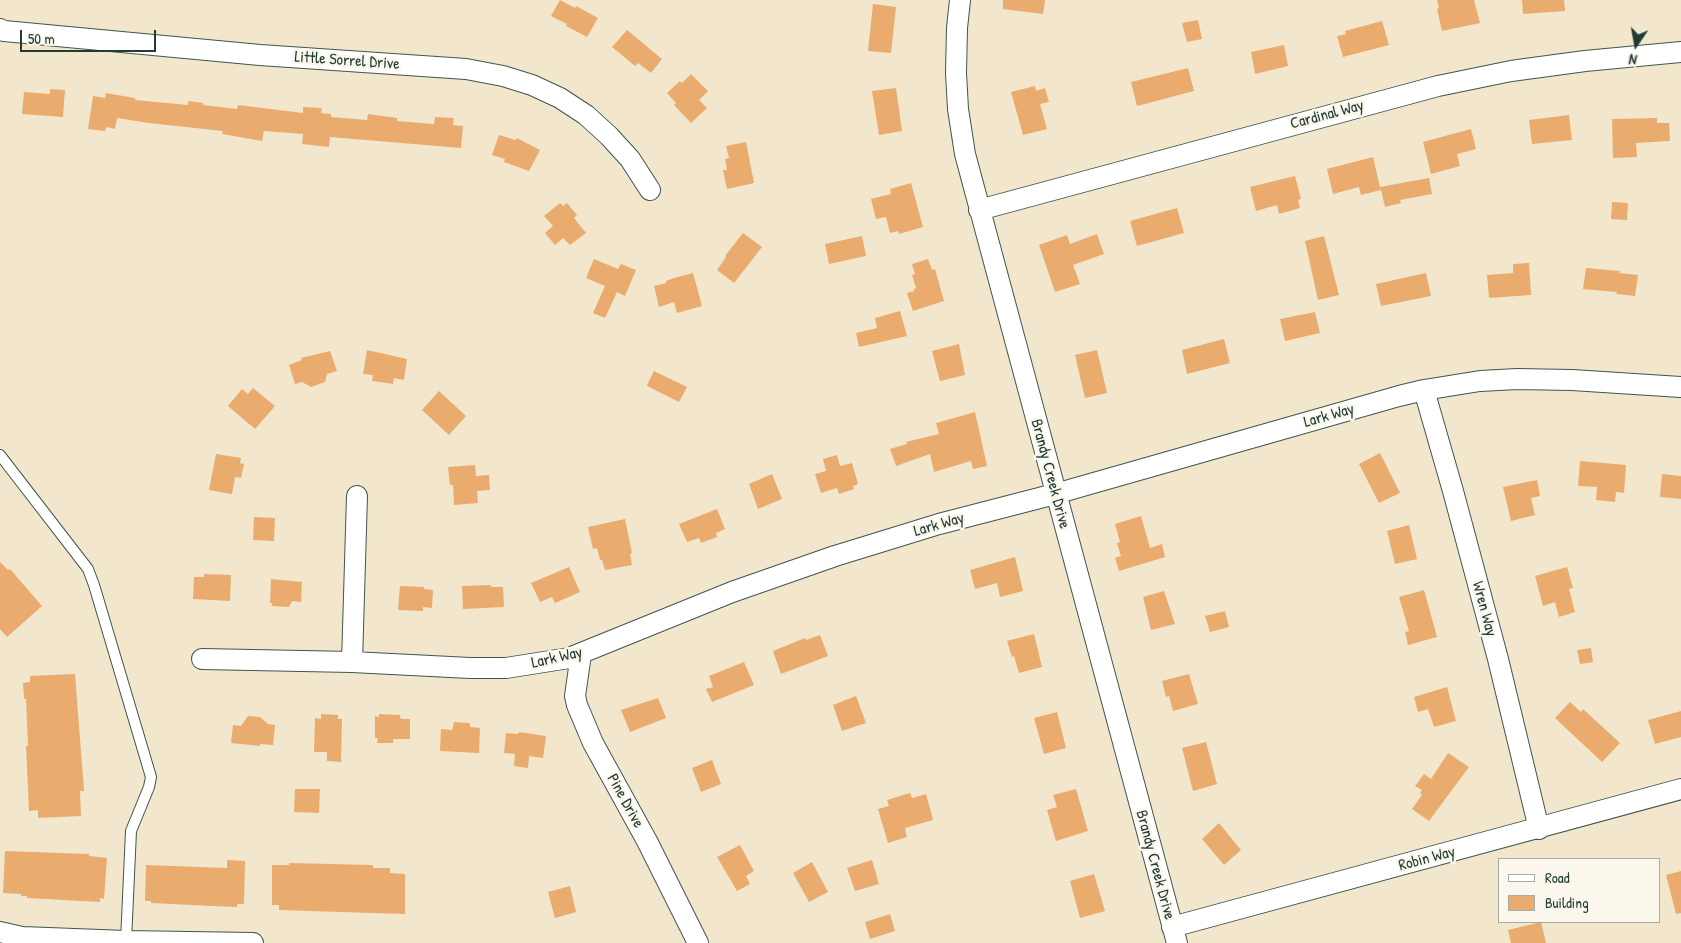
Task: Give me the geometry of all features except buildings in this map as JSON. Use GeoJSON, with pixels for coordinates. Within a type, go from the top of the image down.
{"type":"FeatureCollection","features":[{"type":"Feature","properties":{"kind":"street","name":"Brandy Creek Drive"},"geometry":{"type":"LineString","coordinates":[[960,0],[956,28],[956,64],[958,109],[964,154],[1174,935]]}},
{"type":"Feature","properties":{"kind":"street","name":"Little Sorrel Drive"},"geometry":{"type":"LineString","coordinates":[[0,29],[14,32],[260,55],[466,69],[503,76],[532,85],[560,98],[586,115],[625,153],[650,190]]}},
{"type":"Feature","properties":{"kind":"street","name":"Cardinal Way"},"geometry":{"type":"LineString","coordinates":[[979,210],[1438,86],[1539,67],[1681,52]]}},
{"type":"Feature","properties":{"kind":"street","name":"Lark Way"},"geometry":{"type":"LineString","coordinates":[[202,659],[506,668],[569,658],[732,592],[835,556],[939,524],[1056,494],[1424,390],[1480,381],[1517,379],[1572,380],[1681,387]]}},
{"type":"Feature","properties":{"kind":"street","name":"Wren Way"},"geometry":{"type":"LineString","coordinates":[[1424,390],[1498,659],[1539,828]]}},
{"type":"Feature","properties":{"kind":"street"},"geometry":{"type":"LineString","coordinates":[[352,662],[357,496]]}},
{"type":"Feature","properties":{"kind":"street","name":"Pine Drive"},"geometry":{"type":"LineString","coordinates":[[582,654],[576,688],[576,705],[593,743],[648,841],[698,943]]}},
{"type":"Feature","properties":{"kind":"street","name":"Robin Way"},"geometry":{"type":"LineString","coordinates":[[1174,935],[1539,828],[1681,789]]}},
{"type":"Feature","properties":{"kind":"street"},"geometry":{"type":"LineString","coordinates":[[0,932],[22,937],[252,943]]}},
{"type":"Feature","properties":{"kind":"lane"},"geometry":{"type":"LineString","coordinates":[[0,454],[88,570],[152,777],[131,831],[126,941]]}}]}
